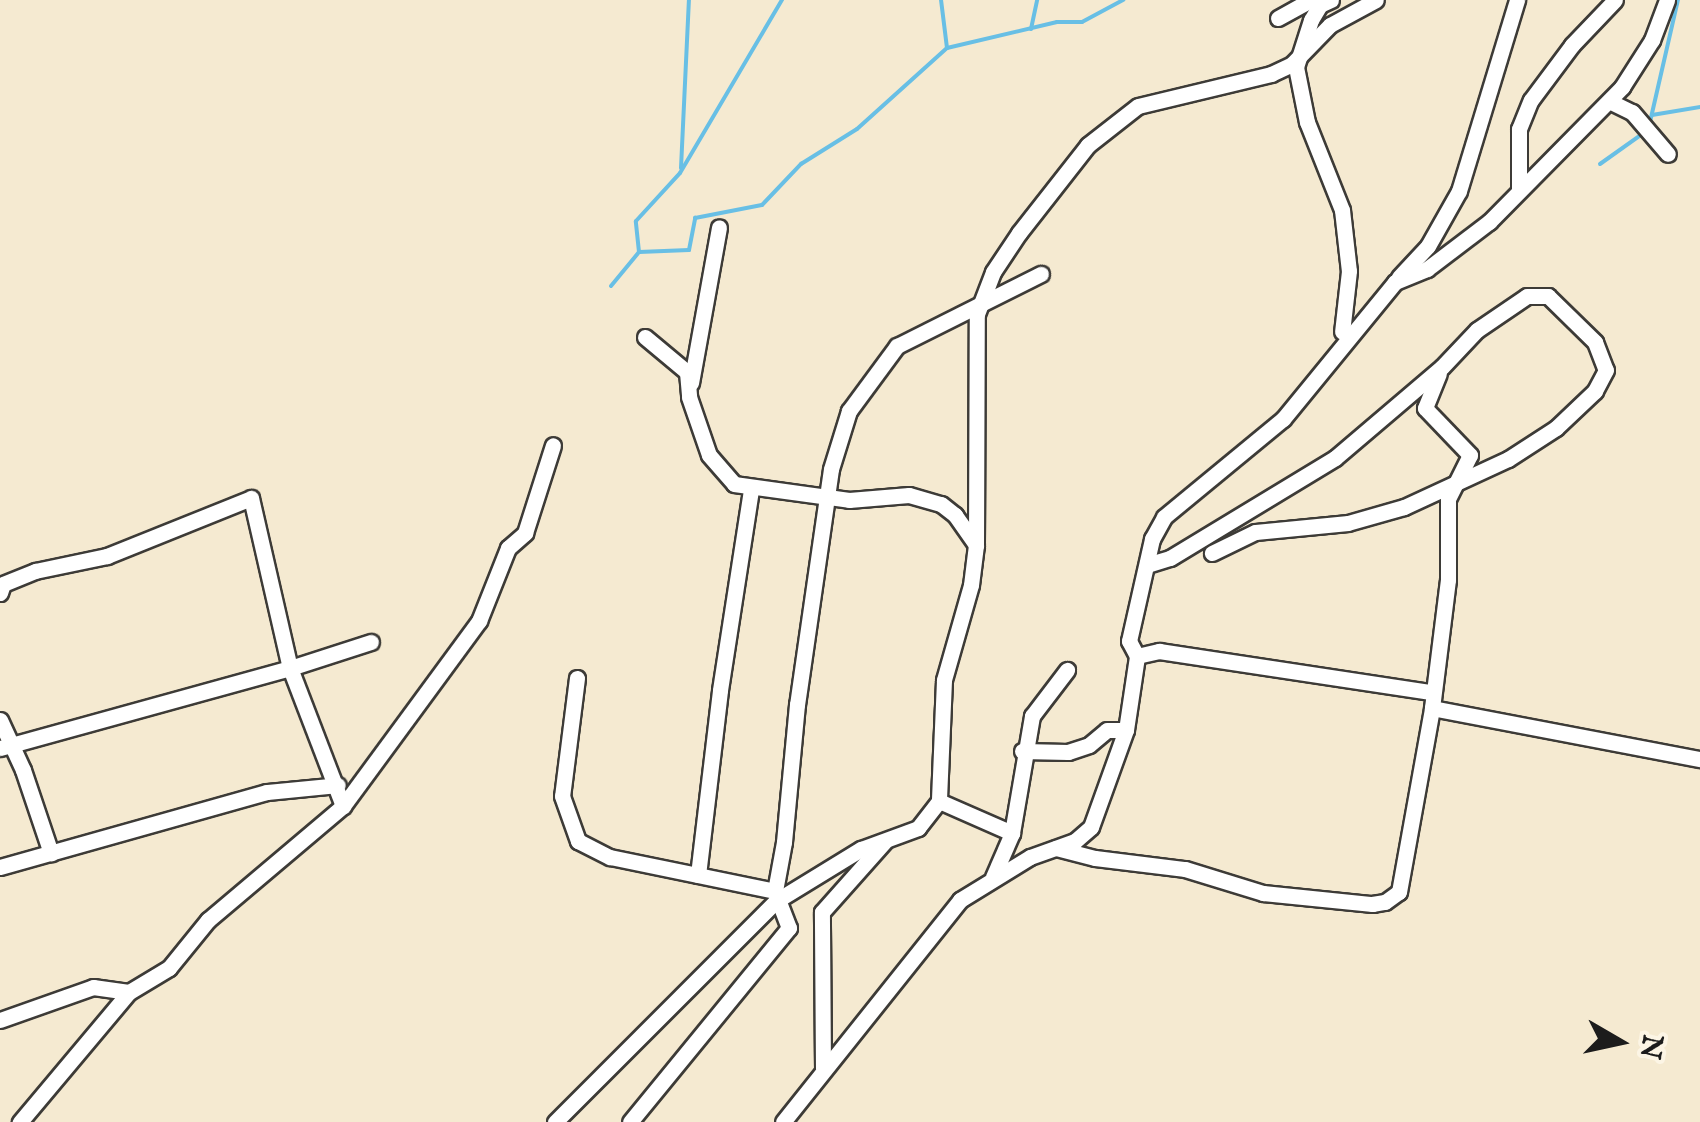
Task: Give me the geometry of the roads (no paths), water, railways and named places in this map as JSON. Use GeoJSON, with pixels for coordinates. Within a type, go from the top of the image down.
{"type":"FeatureCollection","features":[{"type":"Feature","properties":{"kind":"street"},"geometry":{"type":"LineString","coordinates":[[1278,18],[1311,0]]}},
{"type":"Feature","properties":{"kind":"street"},"geometry":{"type":"LineString","coordinates":[[1331,0],[1320,4],[1311,20],[1296,67],[1307,122],[1342,210],[1348,244],[1342,332]]}},
{"type":"Feature","properties":{"kind":"street"},"geometry":{"type":"LineString","coordinates":[[555,1122],[776,896],[888,837],[922,825],[939,800],[944,680],[971,585],[976,544],[980,307],[992,272],[1019,233],[1088,145],[1138,106],[1271,74],[1299,57],[1330,24],[1376,0]]}},
{"type":"Feature","properties":{"kind":"street"},"geometry":{"type":"LineString","coordinates":[[784,1122],[909,968],[951,908],[993,877],[1080,837],[1094,822],[1126,730],[1137,656],[1130,642],[1150,564],[1152,539],[1164,518],[1283,419],[1428,246],[1459,190],[1493,84],[1507,21],[1517,0]]}},
{"type":"Feature","properties":{"kind":"street"},"geometry":{"type":"LineString","coordinates":[[1519,191],[1518,129],[1531,100],[1572,45],[1615,0]]}},
{"type":"Feature","properties":{"kind":"street"},"geometry":{"type":"LineString","coordinates":[[1283,419],[1342,332],[1372,297],[1394,282],[1427,269],[1490,222],[1609,101],[1652,40],[1667,0]]}},
{"type":"Feature","properties":{"kind":"street"},"geometry":{"type":"LineString","coordinates":[[1609,101],[1632,112],[1668,154]]}},
{"type":"Feature","properties":{"kind":"street"},"geometry":{"type":"LineString","coordinates":[[689,392],[719,228]]}},
{"type":"Feature","properties":{"kind":"street"},"geometry":{"type":"LineString","coordinates":[[630,1122],[788,928],[776,896],[827,497],[850,411],[896,346],[1041,274]]}},
{"type":"Feature","properties":{"kind":"street"},"geometry":{"type":"LineString","coordinates":[[1150,564],[1170,558],[1280,491],[1335,458],[1498,315],[1527,296],[1548,296],[1595,342],[1606,370],[1595,391],[1556,428],[1508,459],[1434,496],[1376,516],[1327,526],[1255,532],[1212,553],[1280,491]]}},
{"type":"Feature","properties":{"kind":"street"},"geometry":{"type":"LineString","coordinates":[[645,337],[662,355],[682,364],[709,455],[734,484],[751,490],[866,500],[894,494],[941,504],[955,514],[976,544]]}},
{"type":"Feature","properties":{"kind":"street"},"geometry":{"type":"LineString","coordinates":[[1056,848],[1185,869],[1263,893],[1385,902],[1399,892],[1448,580],[1448,498],[1470,455],[1425,408],[1442,368]]}},
{"type":"Feature","properties":{"kind":"street"},"geometry":{"type":"LineString","coordinates":[[20,1122],[129,992],[169,968],[208,920],[344,806],[479,620],[508,548],[525,533],[553,445]]}},
{"type":"Feature","properties":{"kind":"street"},"geometry":{"type":"LineString","coordinates":[[698,875],[720,690],[751,490]]}},
{"type":"Feature","properties":{"kind":"street"},"geometry":{"type":"LineString","coordinates":[[0,593],[3,584],[35,571],[106,556],[251,498],[290,668],[344,806]]}},
{"type":"Feature","properties":{"kind":"street"},"geometry":{"type":"LineString","coordinates":[[6,746],[371,642]]}},
{"type":"Feature","properties":{"kind":"street"},"geometry":{"type":"LineString","coordinates":[[1137,656],[1159,650],[1431,700],[1700,759]]}},
{"type":"Feature","properties":{"kind":"street"},"geometry":{"type":"LineString","coordinates":[[993,877],[1012,833],[1022,751],[1036,705],[1067,670]]}},
{"type":"Feature","properties":{"kind":"street"},"geometry":{"type":"LineString","coordinates":[[577,678],[562,796],[578,842],[610,857],[776,896]]}},
{"type":"Feature","properties":{"kind":"street"},"geometry":{"type":"LineString","coordinates":[[0,720],[6,746],[51,853]]}},
{"type":"Feature","properties":{"kind":"street"},"geometry":{"type":"LineString","coordinates":[[1022,751],[1068,752],[1089,745],[1108,730],[1126,730]]}},
{"type":"Feature","properties":{"kind":"street"},"geometry":{"type":"LineString","coordinates":[[0,867],[267,792],[338,785]]}},
{"type":"Feature","properties":{"kind":"street"},"geometry":{"type":"LineString","coordinates":[[939,800],[1012,833]]}},
{"type":"Feature","properties":{"kind":"street"},"geometry":{"type":"LineString","coordinates":[[824,1068],[822,912],[888,837]]}},
{"type":"Feature","properties":{"kind":"street"},"geometry":{"type":"LineString","coordinates":[[0,1020],[93,987],[129,992]]}},
{"type":"Feature","properties":{"kind":"waterway"},"geometry":{"type":"LineString","coordinates":[[681,168],[689,0]]}},
{"type":"Feature","properties":{"kind":"waterway"},"geometry":{"type":"LineString","coordinates":[[611,286],[639,252],[636,221],[680,173],[782,0]]}},
{"type":"Feature","properties":{"kind":"waterway"},"geometry":{"type":"LineString","coordinates":[[639,252],[689,250],[695,218],[762,205],[801,164],[857,129],[947,48],[941,0]]}},
{"type":"Feature","properties":{"kind":"waterway"},"geometry":{"type":"LineString","coordinates":[[1031,29],[1037,0]]}},
{"type":"Feature","properties":{"kind":"waterway"},"geometry":{"type":"LineString","coordinates":[[947,48],[1057,22],[1082,22],[1123,0]]}},
{"type":"Feature","properties":{"kind":"waterway"},"geometry":{"type":"LineString","coordinates":[[1650,122],[1678,0]]}},
{"type":"Feature","properties":{"kind":"waterway"},"geometry":{"type":"LineString","coordinates":[[1652,115],[1700,107]]}},
{"type":"Feature","properties":{"kind":"waterway"},"geometry":{"type":"LineString","coordinates":[[1600,164],[1642,134]]}}]}
